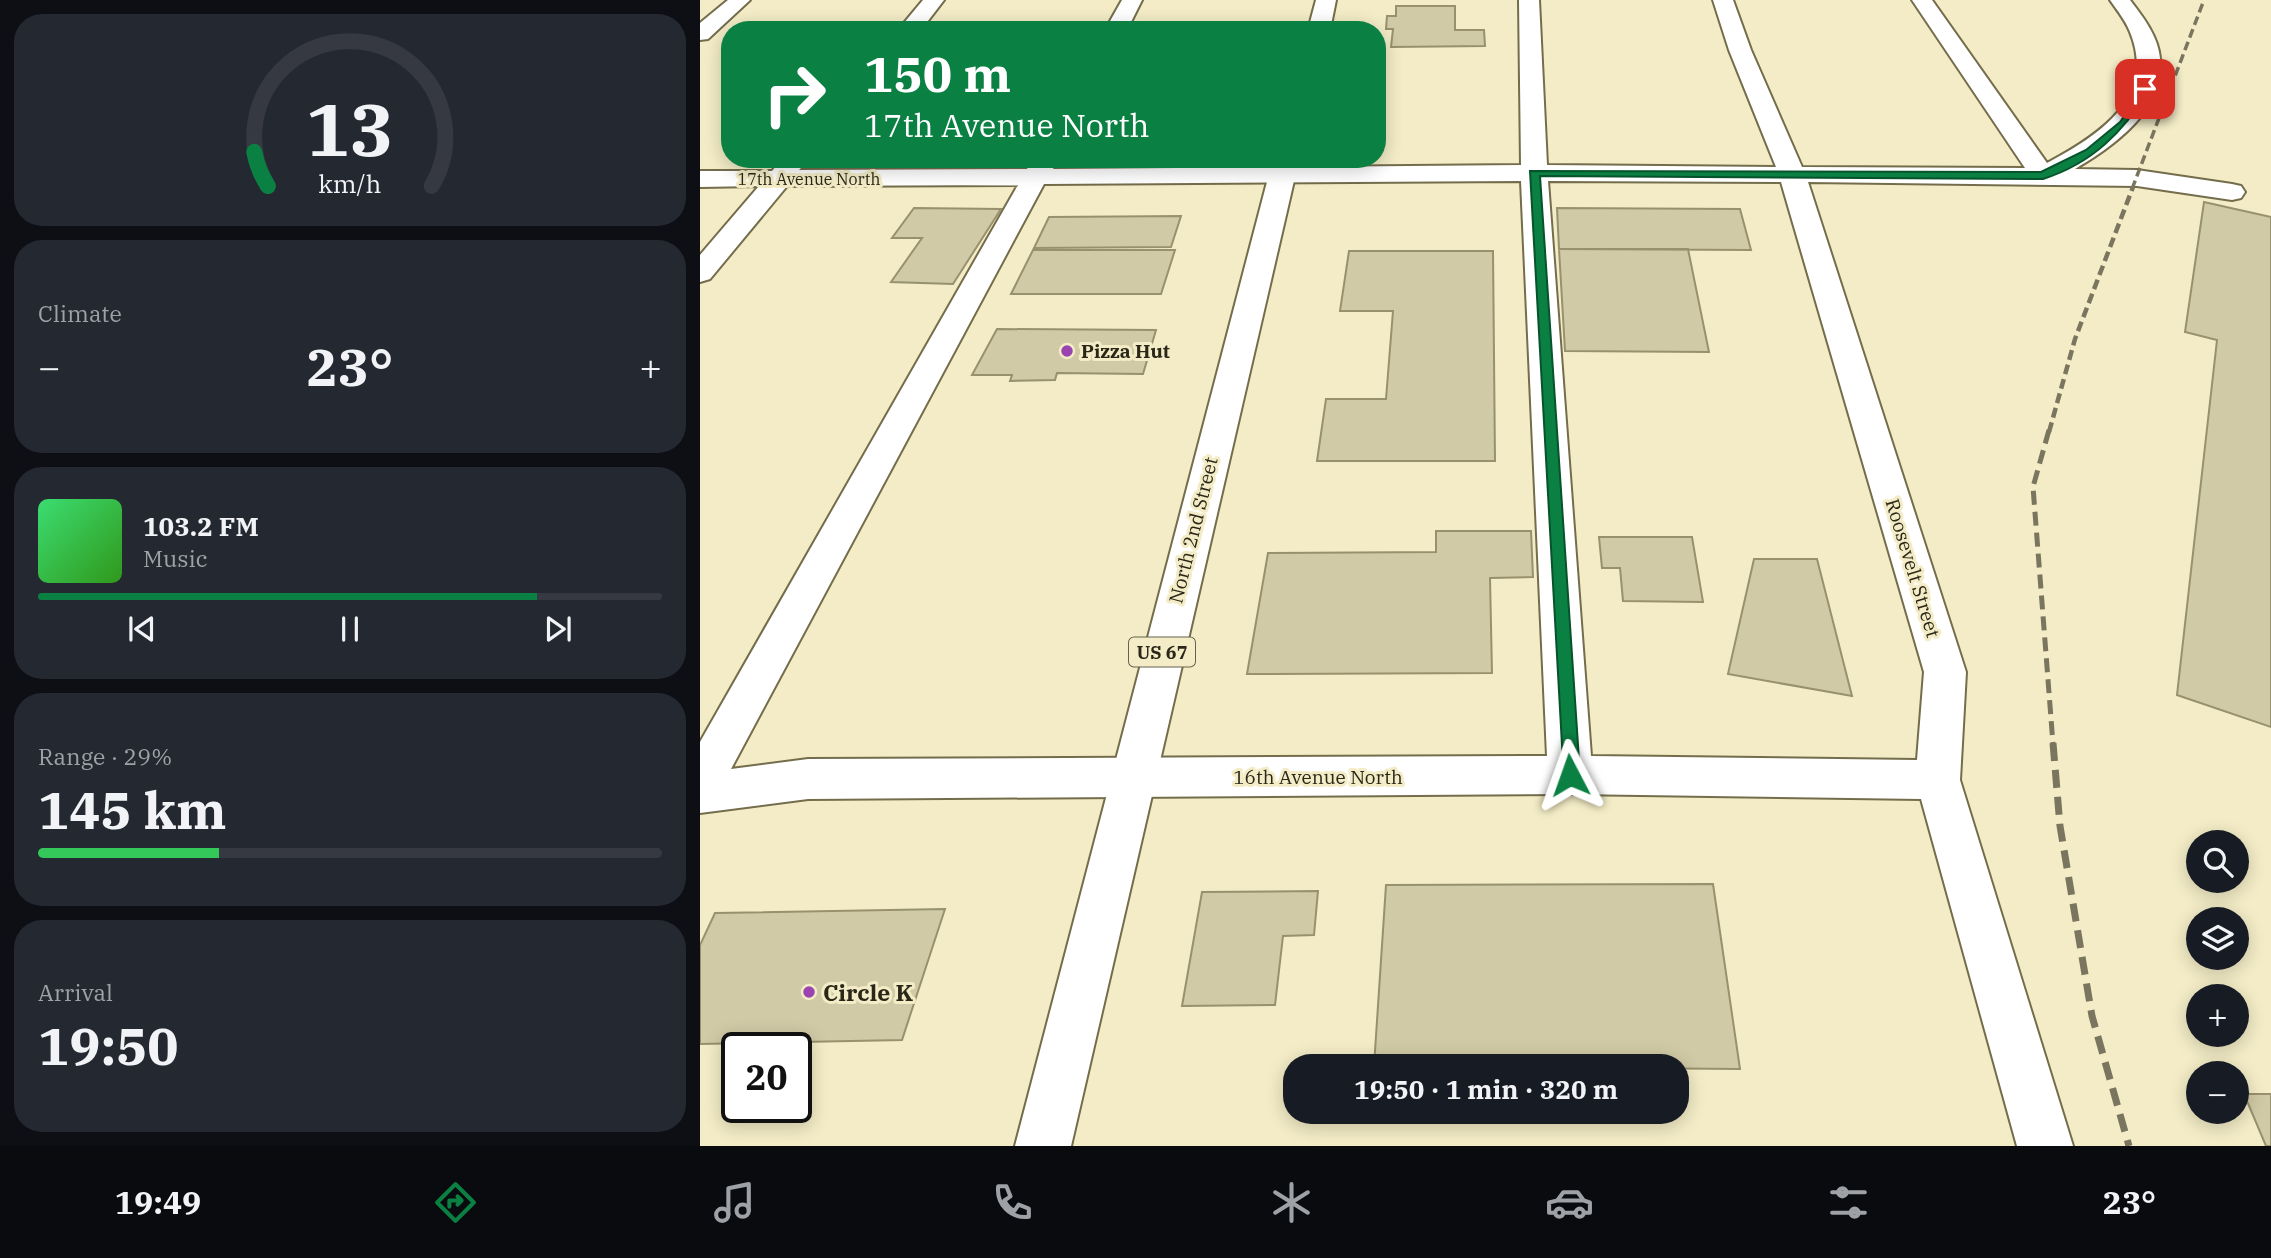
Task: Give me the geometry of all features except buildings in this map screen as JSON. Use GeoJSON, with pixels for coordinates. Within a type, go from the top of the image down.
{"type":"FeatureCollection","features":[{"type":"Feature","properties":{"kind":"street"},"geometry":{"type":"LineString","coordinates":[[700,34],[740,0]]}},
{"type":"Feature","properties":{"kind":"street"},"geometry":{"type":"LineString","coordinates":[[916,21],[934,0]]}},
{"type":"Feature","properties":{"kind":"street"},"geometry":{"type":"LineString","coordinates":[[1121,21],[1132,0]]}},
{"type":"Feature","properties":{"kind":"street"},"geometry":{"type":"LineString","coordinates":[[1321,21],[1326,0]]}},
{"type":"Feature","properties":{"kind":"street"},"geometry":{"type":"LineString","coordinates":[[1529,0],[1534,173],[1570,775]]}},
{"type":"Feature","properties":{"kind":"street","name":"Roosevelt Street"},"geometry":{"type":"LineString","coordinates":[[1723,0],[1740,50],[1792,174],[1945,672],[1938,779],[2045,1146]]}},
{"type":"Feature","properties":{"kind":"street"},"geometry":{"type":"LineString","coordinates":[[1922,0],[2043,176],[2090,152],[2123,124],[2145,89],[2151,54],[2141,26],[2120,0]]}},
{"type":"Feature","properties":{"kind":"street"},"geometry":{"type":"LineString","coordinates":[[700,784],[1041,168]]}},
{"type":"Feature","properties":{"kind":"street","name":"17th Avenue North"},"geometry":{"type":"LineString","coordinates":[[700,179],[787,169],[1284,168],[1534,173],[2137,177],[2232,192]]}},
{"type":"Feature","properties":{"kind":"street","name":"North 2nd Street"},"geometry":{"type":"LineString","coordinates":[[1042,1146],[1284,168]]}},
{"type":"Feature","properties":{"kind":"street"},"geometry":{"type":"LineString","coordinates":[[700,273],[787,169]]}},
{"type":"Feature","properties":{"kind":"street","name":"16th Avenue North"},"geometry":{"type":"LineString","coordinates":[[700,793],[808,779],[1570,775],[1938,779]]}},
{"type":"Feature","properties":{"kind":"railway"},"geometry":{"type":"LineString","coordinates":[[2132,189],[2204,0]]}},
{"type":"Feature","properties":{"kind":"railway"},"geometry":{"type":"LineString","coordinates":[[2049,432],[2075,339],[2133,187]]}},
{"type":"Feature","properties":{"kind":"railway"},"geometry":{"type":"LineString","coordinates":[[2049,430],[2033,487],[2053,744]]}},
{"type":"Feature","properties":{"kind":"railway"},"geometry":{"type":"LineString","coordinates":[[2053,743],[2060,826],[2092,1016],[2129,1146]]}},
{"type":"Feature","properties":{"kind":"place","name":"Pizza Hut"},"geometry":{"type":"Point","coordinates":[1067,351]}},
{"type":"Feature","properties":{"kind":"place","name":"Circle K"},"geometry":{"type":"Point","coordinates":[809,992]}},
{"type":"Feature","properties":{"kind":"route"},"geometry":{"type":"LineString","coordinates":[[1570,775],[1534,173],[2043,176],[2090,152],[2123,124],[2145,89]]}}]}
